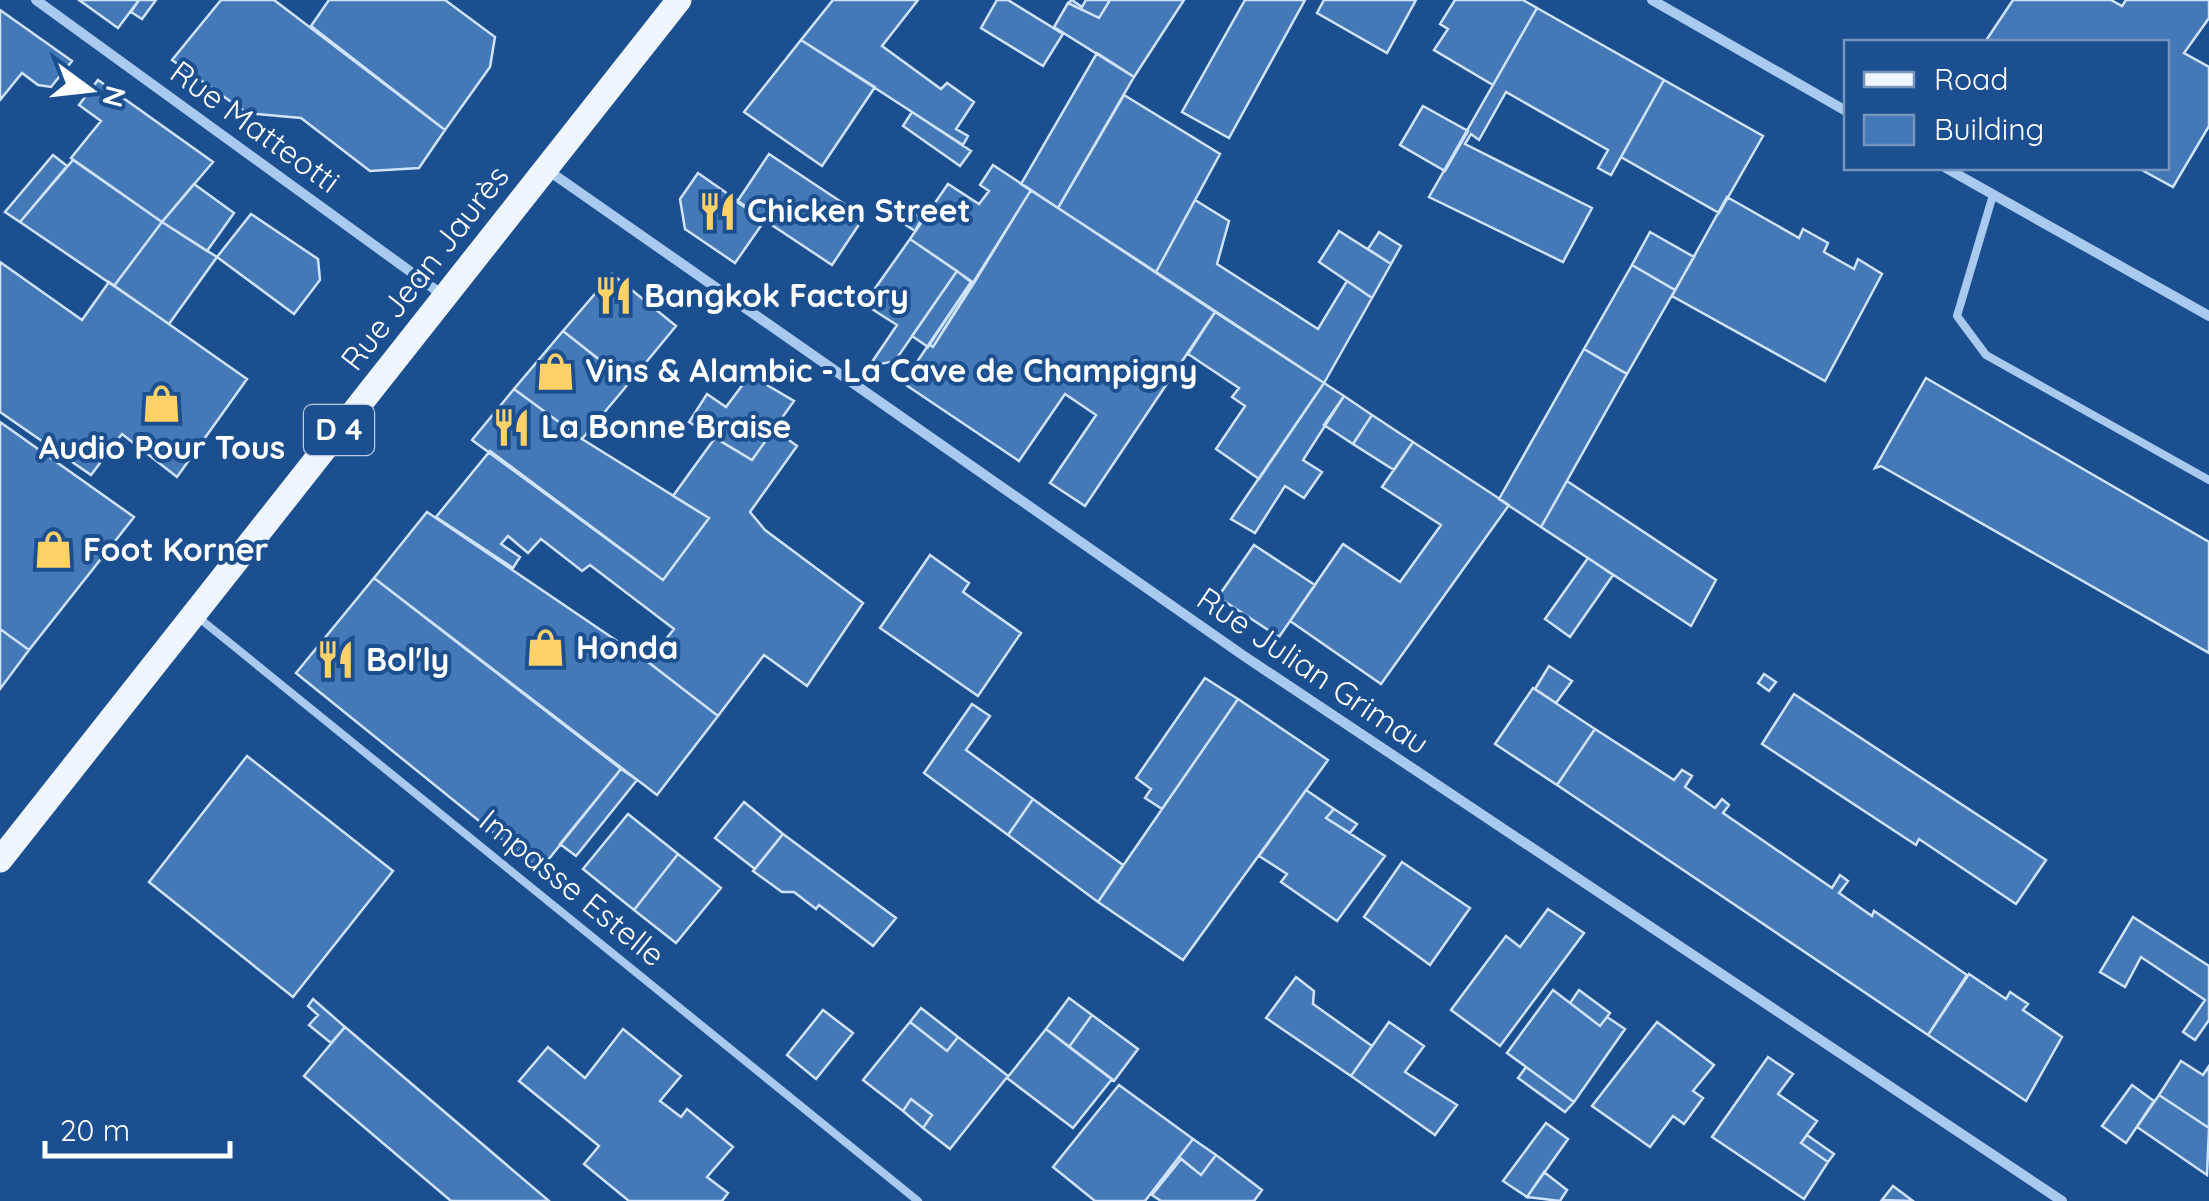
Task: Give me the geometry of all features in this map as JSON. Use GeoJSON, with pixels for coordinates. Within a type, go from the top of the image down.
{"type":"FeatureCollection","features":[{"type":"Feature","properties":{"kind":"main road","name":"Rue Jean Jaurès"},"geometry":{"type":"LineString","coordinates":[[0,860],[678,0]]}},
{"type":"Feature","properties":{"kind":"street","name":"Rue Matteotti"},"geometry":{"type":"LineString","coordinates":[[36,0],[444,296]]}},
{"type":"Feature","properties":{"kind":"street"},"geometry":{"type":"LineString","coordinates":[[1652,0],[1844,110]]}},
{"type":"Feature","properties":{"kind":"street","name":"Rue Julian Grimau"},"geometry":{"type":"LineString","coordinates":[[545,168],[1244,656],[2062,1201]]}},
{"type":"Feature","properties":{"kind":"street"},"geometry":{"type":"LineString","coordinates":[[1950,170],[2209,316]]}},
{"type":"Feature","properties":{"kind":"lane"},"geometry":{"type":"LineString","coordinates":[[1993,194],[1958,316],[1986,354],[2209,480]]}},
{"type":"Feature","properties":{"kind":"lane","name":"Impasse Estelle"},"geometry":{"type":"LineString","coordinates":[[194,614],[918,1201]]}},
{"type":"Feature","properties":{"kind":"building"},"geometry":{"type":"Polygon","coordinates":[[[79,0],[139,0],[118,28],[79,0]]]}},
{"type":"Feature","properties":{"kind":"building"},"geometry":{"type":"Polygon","coordinates":[[[139,0],[156,0],[142,19],[131,12],[139,0]]]}},
{"type":"Feature","properties":{"kind":"building"},"geometry":{"type":"Polygon","coordinates":[[[221,0],[274,0],[445,130],[419,168],[370,171],[301,118],[247,113],[172,60],[221,0]]]}},
{"type":"Feature","properties":{"kind":"building"},"geometry":{"type":"Polygon","coordinates":[[[329,0],[445,0],[495,37],[490,67],[445,130],[311,26],[329,0]]]}},
{"type":"Feature","properties":{"kind":"building"},"geometry":{"type":"Polygon","coordinates":[[[833,0],[918,0],[882,46],[941,89],[947,83],[974,102],[956,129],[968,136],[963,145],[801,40],[833,0]]]}},
{"type":"Feature","properties":{"kind":"building"},"geometry":{"type":"Polygon","coordinates":[[[997,0],[1008,0],[1063,34],[1043,66],[981,28],[997,0]]]}},
{"type":"Feature","properties":{"kind":"building"},"geometry":{"type":"Polygon","coordinates":[[[1072,0],[1082,7],[1086,0],[1110,0],[1099,18],[1068,3],[1072,0]]]}},
{"type":"Feature","properties":{"kind":"building"},"geometry":{"type":"Polygon","coordinates":[[[1110,0],[1184,0],[1134,77],[1054,27],[1068,3],[1099,18],[1110,0]]]}},
{"type":"Feature","properties":{"kind":"building"},"geometry":{"type":"Polygon","coordinates":[[[1245,0],[1305,0],[1229,138],[1182,112],[1245,0]]]}},
{"type":"Feature","properties":{"kind":"building"},"geometry":{"type":"Polygon","coordinates":[[[1324,0],[1416,0],[1387,53],[1317,13],[1324,0]]]}},
{"type":"Feature","properties":{"kind":"building"},"geometry":{"type":"Polygon","coordinates":[[[1455,0],[1523,0],[1537,8],[1493,85],[1434,50],[1448,29],[1440,24],[1455,0]]]}},
{"type":"Feature","properties":{"kind":"building"},"geometry":{"type":"Polygon","coordinates":[[[2013,0],[2111,0],[2122,6],[2126,0],[2209,0],[2209,18],[2184,53],[2209,67],[2209,126],[2173,187],[2142,170],[2169,170],[2169,40],[1986,40],[2013,0]]]}},
{"type":"Feature","properties":{"kind":"building"},"geometry":{"type":"Polygon","coordinates":[[[1537,8],[1664,80],[1611,175],[1598,168],[1608,150],[1506,92],[1479,140],[1471,134],[1465,144],[1592,208],[1563,262],[1429,197],[1537,8]]]}},
{"type":"Feature","properties":{"kind":"building"},"geometry":{"type":"Polygon","coordinates":[[[0,10],[72,61],[51,87],[38,85],[22,73],[0,100],[0,10]]]}},
{"type":"Feature","properties":{"kind":"building"},"geometry":{"type":"Polygon","coordinates":[[[801,40],[875,87],[822,166],[744,112],[801,40]]]}},
{"type":"Feature","properties":{"kind":"building"},"geometry":{"type":"Polygon","coordinates":[[[1097,53],[1134,77],[1058,208],[1021,184],[1097,53]]]}},
{"type":"Feature","properties":{"kind":"building"},"geometry":{"type":"Polygon","coordinates":[[[98,80],[213,162],[162,222],[71,158],[101,121],[79,105],[98,80]]]}},
{"type":"Feature","properties":{"kind":"building"},"geometry":{"type":"Polygon","coordinates":[[[1664,80],[1763,136],[1719,213],[1621,157],[1664,80]]]}},
{"type":"Feature","properties":{"kind":"building"},"geometry":{"type":"Polygon","coordinates":[[[1124,95],[1220,154],[1156,272],[1058,208],[1124,95]]]}},
{"type":"Feature","properties":{"kind":"building"},"geometry":{"type":"Polygon","coordinates":[[[1423,106],[1468,131],[1445,171],[1400,145],[1423,106]]]}},
{"type":"Feature","properties":{"kind":"building"},"geometry":{"type":"Polygon","coordinates":[[[912,112],[971,151],[960,166],[903,126],[912,112]]]}},
{"type":"Feature","properties":{"kind":"building"},"geometry":{"type":"Polygon","coordinates":[[[769,154],[864,217],[832,265],[737,202],[769,154]]]}},
{"type":"Feature","properties":{"kind":"building"},"geometry":{"type":"Polygon","coordinates":[[[53,155],[67,166],[20,222],[5,212],[53,155]]]}},
{"type":"Feature","properties":{"kind":"building"},"geometry":{"type":"Polygon","coordinates":[[[73,160],[162,222],[114,286],[20,222],[73,160]]]}},
{"type":"Feature","properties":{"kind":"building"},"geometry":{"type":"Polygon","coordinates":[[[993,165],[1031,190],[974,283],[910,239],[948,184],[979,204],[989,191],[980,185],[993,165]]]}},
{"type":"Feature","properties":{"kind":"building","name":"Chicken Street"},"geometry":{"type":"Polygon","coordinates":[[[698,173],[765,220],[735,263],[685,229],[680,199],[698,173]]]}},
{"type":"Feature","properties":{"kind":"building"},"geometry":{"type":"Polygon","coordinates":[[[194,184],[234,213],[207,251],[162,222],[194,184]]]}},
{"type":"Feature","properties":{"kind":"building"},"geometry":{"type":"Polygon","coordinates":[[[1031,190],[1215,312],[1085,506],[1050,483],[1096,415],[1065,394],[1019,461],[903,383],[929,344],[933,347],[1031,190]]]}},
{"type":"Feature","properties":{"kind":"building"},"geometry":{"type":"Polygon","coordinates":[[[1727,197],[1799,238],[1803,229],[1828,243],[1824,252],[1854,269],[1858,259],[1882,274],[1825,381],[1672,296],[1727,197]]]}},
{"type":"Feature","properties":{"kind":"building"},"geometry":{"type":"Polygon","coordinates":[[[1195,200],[1229,221],[1217,264],[1318,329],[1347,281],[1372,298],[1324,383],[1156,272],[1195,200]]]}},
{"type":"Feature","properties":{"kind":"building"},"geometry":{"type":"Polygon","coordinates":[[[910,211],[922,219],[915,231],[903,223],[910,211]]]}},
{"type":"Feature","properties":{"kind":"building"},"geometry":{"type":"Polygon","coordinates":[[[251,214],[318,259],[320,280],[294,314],[217,257],[251,214]]]}},
{"type":"Feature","properties":{"kind":"building"},"geometry":{"type":"Polygon","coordinates":[[[162,222],[217,257],[169,324],[114,286],[162,222]]]}},
{"type":"Feature","properties":{"kind":"building"},"geometry":{"type":"Polygon","coordinates":[[[1339,231],[1391,264],[1372,298],[1319,262],[1339,231]]]}},
{"type":"Feature","properties":{"kind":"building"},"geometry":{"type":"Polygon","coordinates":[[[1379,232],[1401,246],[1391,264],[1368,249],[1379,232]]]}},
{"type":"Feature","properties":{"kind":"building"},"geometry":{"type":"Polygon","coordinates":[[[1650,232],[1694,257],[1675,290],[1632,265],[1650,232]]]}},
{"type":"Feature","properties":{"kind":"building"},"geometry":{"type":"Polygon","coordinates":[[[910,239],[957,271],[895,361],[876,365],[872,362],[897,325],[864,304],[910,239]]]}},
{"type":"Feature","properties":{"kind":"building"},"geometry":{"type":"Polygon","coordinates":[[[0,262],[82,320],[109,282],[247,379],[177,477],[122,434],[91,475],[0,412],[0,262]]]}},
{"type":"Feature","properties":{"kind":"building"},"geometry":{"type":"Polygon","coordinates":[[[1632,265],[1675,290],[1627,374],[1584,349],[1632,265]]]}},
{"type":"Feature","properties":{"kind":"building"},"geometry":{"type":"Polygon","coordinates":[[[957,271],[971,282],[928,347],[912,336],[957,271]]]}},
{"type":"Feature","properties":{"kind":"building"},"geometry":{"type":"Polygon","coordinates":[[[612,274],[676,326],[629,383],[563,331],[612,274]]]}},
{"type":"Feature","properties":{"kind":"building"},"geometry":{"type":"Polygon","coordinates":[[[971,282],[974,283],[933,347],[929,344],[971,282]]]}},
{"type":"Feature","properties":{"kind":"building"},"geometry":{"type":"Polygon","coordinates":[[[1215,312],[1324,383],[1259,479],[1216,449],[1245,406],[1232,397],[1239,388],[1188,354],[1215,312]]]}},
{"type":"Feature","properties":{"kind":"building"},"geometry":{"type":"Polygon","coordinates":[[[563,331],[629,383],[582,439],[514,389],[563,331]]]}},
{"type":"Feature","properties":{"kind":"building"},"geometry":{"type":"Polygon","coordinates":[[[1584,349],[1627,374],[1541,527],[1499,499],[1584,349]]]}},
{"type":"Feature","properties":{"kind":"building"},"geometry":{"type":"Polygon","coordinates":[[[750,375],[794,401],[752,460],[689,422],[707,394],[726,407],[750,375]]]}},
{"type":"Feature","properties":{"kind":"building"},"geometry":{"type":"Polygon","coordinates":[[[1926,378],[2209,542],[2209,653],[1881,466],[1875,468],[1926,378]]]}},
{"type":"Feature","properties":{"kind":"building"},"geometry":{"type":"Polygon","coordinates":[[[1324,383],[1344,396],[1303,460],[1322,472],[1304,498],[1285,486],[1255,533],[1231,519],[1324,383]]]}},
{"type":"Feature","properties":{"kind":"building"},"geometry":{"type":"Polygon","coordinates":[[[514,389],[582,439],[709,518],[663,580],[472,440],[514,389]]]}},
{"type":"Feature","properties":{"kind":"building"},"geometry":{"type":"Polygon","coordinates":[[[1344,396],[1372,415],[1353,444],[1324,425],[1344,396]]]}},
{"type":"Feature","properties":{"kind":"building"},"geometry":{"type":"Polygon","coordinates":[[[1372,415],[1413,442],[1394,470],[1353,444],[1372,415]]]}},
{"type":"Feature","properties":{"kind":"building"},"geometry":{"type":"Polygon","coordinates":[[[0,422],[134,517],[29,650],[0,629],[0,422]]]}},
{"type":"Feature","properties":{"kind":"building"},"geometry":{"type":"Polygon","coordinates":[[[774,429],[797,446],[750,512],[765,530],[863,603],[807,686],[764,655],[718,716],[648,662],[674,629],[590,565],[582,571],[541,539],[528,553],[508,536],[501,544],[520,557],[513,568],[436,517],[490,451],[663,580],[709,518],[673,496],[715,438],[752,460],[774,429]]]}},
{"type":"Feature","properties":{"kind":"building"},"geometry":{"type":"Polygon","coordinates":[[[1413,442],[1509,505],[1381,684],[1290,621],[1343,544],[1400,582],[1441,525],[1382,487],[1413,442]]]}},
{"type":"Feature","properties":{"kind":"building"},"geometry":{"type":"Polygon","coordinates":[[[1567,481],[1716,580],[1691,626],[1541,527],[1567,481]]]}},
{"type":"Feature","properties":{"kind":"building","name":"Honda"},"geometry":{"type":"Polygon","coordinates":[[[427,512],[648,662],[718,716],[657,795],[374,578],[427,512]]]}},
{"type":"Feature","properties":{"kind":"building"},"geometry":{"type":"Polygon","coordinates":[[[1254,545],[1315,585],[1279,637],[1218,597],[1254,545]]]}},
{"type":"Feature","properties":{"kind":"building"},"geometry":{"type":"Polygon","coordinates":[[[930,555],[969,583],[963,592],[1021,633],[978,696],[880,628],[930,555]]]}},
{"type":"Feature","properties":{"kind":"building"},"geometry":{"type":"Polygon","coordinates":[[[1588,558],[1613,575],[1570,637],[1545,619],[1588,558]]]}},
{"type":"Feature","properties":{"kind":"building"},"geometry":{"type":"Polygon","coordinates":[[[374,578],[621,769],[540,870],[296,673],[374,578]]]}},
{"type":"Feature","properties":{"kind":"building"},"geometry":{"type":"Polygon","coordinates":[[[0,629],[29,650],[0,689],[0,629]]]}},
{"type":"Feature","properties":{"kind":"building"},"geometry":{"type":"Polygon","coordinates":[[[1549,666],[1572,681],[1556,703],[1535,689],[1549,666]]]}},
{"type":"Feature","properties":{"kind":"building"},"geometry":{"type":"Polygon","coordinates":[[[1764,674],[1776,682],[1769,691],[1758,683],[1764,674]]]}},
{"type":"Feature","properties":{"kind":"building"},"geometry":{"type":"Polygon","coordinates":[[[1205,678],[1238,699],[1162,809],[1145,798],[1151,789],[1136,778],[1205,678]]]}},
{"type":"Feature","properties":{"kind":"building"},"geometry":{"type":"Polygon","coordinates":[[[1533,688],[1595,729],[1557,785],[1495,744],[1533,688]]]}},
{"type":"Feature","properties":{"kind":"building"},"geometry":{"type":"Polygon","coordinates":[[[1794,694],[2046,860],[2016,904],[1919,839],[1916,845],[1762,744],[1794,694]]]}},
{"type":"Feature","properties":{"kind":"building"},"geometry":{"type":"Polygon","coordinates":[[[1238,699],[1328,760],[1183,960],[1098,902],[1238,699]]]}},
{"type":"Feature","properties":{"kind":"building"},"geometry":{"type":"Polygon","coordinates":[[[972,704],[990,716],[966,750],[1033,799],[1008,835],[924,773],[972,704]]]}},
{"type":"Feature","properties":{"kind":"building"},"geometry":{"type":"Polygon","coordinates":[[[1595,729],[1674,780],[1682,770],[1692,776],[1685,787],[1715,808],[1722,799],[1729,805],[1723,813],[1832,888],[1840,875],[1848,881],[1839,893],[1872,916],[1874,911],[1967,975],[1928,1035],[1557,785],[1595,729]]]}},
{"type":"Feature","properties":{"kind":"building"},"geometry":{"type":"Polygon","coordinates":[[[247,756],[393,871],[293,997],[149,882],[247,756]]]}},
{"type":"Feature","properties":{"kind":"building"},"geometry":{"type":"Polygon","coordinates":[[[621,769],[637,780],[576,856],[560,844],[621,769]]]}},
{"type":"Feature","properties":{"kind":"building"},"geometry":{"type":"Polygon","coordinates":[[[1306,790],[1334,809],[1326,818],[1385,856],[1337,921],[1281,882],[1287,874],[1259,856],[1306,790]]]}},
{"type":"Feature","properties":{"kind":"building"},"geometry":{"type":"Polygon","coordinates":[[[1033,799],[1123,865],[1098,902],[1008,835],[1033,799]]]}},
{"type":"Feature","properties":{"kind":"building"},"geometry":{"type":"Polygon","coordinates":[[[744,802],[783,834],[755,869],[715,838],[744,802]]]}},
{"type":"Feature","properties":{"kind":"building"},"geometry":{"type":"Polygon","coordinates":[[[1334,809],[1357,824],[1350,833],[1326,818],[1334,809]]]}},
{"type":"Feature","properties":{"kind":"building"},"geometry":{"type":"Polygon","coordinates":[[[628,814],[678,854],[634,910],[583,869],[628,814]]]}},
{"type":"Feature","properties":{"kind":"building"},"geometry":{"type":"Polygon","coordinates":[[[783,834],[896,918],[873,946],[819,905],[816,909],[794,892],[782,892],[753,871],[783,834]]]}},
{"type":"Feature","properties":{"kind":"building"},"geometry":{"type":"Polygon","coordinates":[[[678,854],[721,888],[676,943],[634,910],[678,854]]]}},
{"type":"Feature","properties":{"kind":"building"},"geometry":{"type":"Polygon","coordinates":[[[1402,862],[1470,908],[1430,965],[1364,917],[1402,862]]]}},
{"type":"Feature","properties":{"kind":"building"},"geometry":{"type":"Polygon","coordinates":[[[1548,909],[1584,933],[1500,1046],[1451,1010],[1506,936],[1520,947],[1548,909]]]}},
{"type":"Feature","properties":{"kind":"building"},"geometry":{"type":"Polygon","coordinates":[[[2133,917],[2209,966],[2209,1020],[2195,1040],[2183,1032],[2205,1000],[2141,957],[2125,987],[2100,972],[2133,917]]]}},
{"type":"Feature","properties":{"kind":"building"},"geometry":{"type":"Polygon","coordinates":[[[1969,974],[2006,999],[2010,992],[2028,1004],[2023,1010],[2062,1037],[2026,1101],[1928,1035],[1969,974]]]}},
{"type":"Feature","properties":{"kind":"building"},"geometry":{"type":"Polygon","coordinates":[[[1296,977],[1314,991],[1313,1004],[1372,1046],[1351,1076],[1266,1018],[1296,977]]]}},
{"type":"Feature","properties":{"kind":"building"},"geometry":{"type":"Polygon","coordinates":[[[1553,990],[1600,1026],[1607,1017],[1625,1029],[1574,1102],[1507,1053],[1553,990]]]}},
{"type":"Feature","properties":{"kind":"building"},"geometry":{"type":"Polygon","coordinates":[[[1579,990],[1610,1013],[1600,1026],[1570,1003],[1579,990]]]}},
{"type":"Feature","properties":{"kind":"building"},"geometry":{"type":"Polygon","coordinates":[[[1069,998],[1092,1015],[1069,1047],[1046,1029],[1069,998]]]}},
{"type":"Feature","properties":{"kind":"building"},"geometry":{"type":"Polygon","coordinates":[[[313,999],[345,1027],[331,1043],[309,1025],[318,1015],[308,1006],[313,999]]]}},
{"type":"Feature","properties":{"kind":"building"},"geometry":{"type":"Polygon","coordinates":[[[921,1008],[958,1037],[947,1051],[910,1022],[921,1008]]]}},
{"type":"Feature","properties":{"kind":"building"},"geometry":{"type":"Polygon","coordinates":[[[823,1010],[853,1033],[816,1079],[787,1055],[823,1010]]]}},
{"type":"Feature","properties":{"kind":"building"},"geometry":{"type":"Polygon","coordinates":[[[1092,1015],[1138,1049],[1114,1081],[1069,1047],[1092,1015]]]}},
{"type":"Feature","properties":{"kind":"building"},"geometry":{"type":"Polygon","coordinates":[[[910,1022],[947,1051],[958,1037],[1008,1076],[950,1149],[923,1128],[932,1115],[911,1099],[903,1111],[863,1080],[910,1022]]]}},
{"type":"Feature","properties":{"kind":"building"},"geometry":{"type":"Polygon","coordinates":[[[1389,1022],[1424,1046],[1405,1072],[1457,1105],[1435,1135],[1351,1076],[1389,1022]]]}},
{"type":"Feature","properties":{"kind":"building"},"geometry":{"type":"Polygon","coordinates":[[[1657,1022],[1714,1065],[1693,1091],[1703,1098],[1684,1124],[1673,1116],[1650,1147],[1592,1106],[1657,1022]]]}},
{"type":"Feature","properties":{"kind":"building"},"geometry":{"type":"Polygon","coordinates":[[[345,1027],[549,1201],[451,1201],[304,1076],[345,1027]]]}},
{"type":"Feature","properties":{"kind":"building"},"geometry":{"type":"Polygon","coordinates":[[[623,1029],[681,1076],[660,1101],[681,1117],[687,1109],[733,1147],[707,1177],[728,1193],[722,1201],[629,1201],[584,1164],[599,1146],[519,1081],[548,1047],[585,1078],[623,1029]]]}},
{"type":"Feature","properties":{"kind":"building"},"geometry":{"type":"Polygon","coordinates":[[[1046,1029],[1112,1079],[1073,1128],[1007,1078],[1046,1029]]]}},
{"type":"Feature","properties":{"kind":"building"},"geometry":{"type":"Polygon","coordinates":[[[1768,1057],[1793,1074],[1778,1094],[1817,1121],[1801,1143],[1828,1162],[1804,1199],[1712,1137],[1768,1057]]]}},
{"type":"Feature","properties":{"kind":"building"},"geometry":{"type":"Polygon","coordinates":[[[2181,1061],[2203,1075],[2209,1066],[2209,1128],[2159,1095],[2181,1061]]]}},
{"type":"Feature","properties":{"kind":"building"},"geometry":{"type":"Polygon","coordinates":[[[1526,1067],[1574,1102],[1565,1112],[1518,1078],[1526,1067]]]}},
{"type":"Feature","properties":{"kind":"building"},"geometry":{"type":"Polygon","coordinates":[[[1119,1085],[1193,1139],[1145,1201],[1095,1201],[1053,1167],[1119,1085]]]}},
{"type":"Feature","properties":{"kind":"building"},"geometry":{"type":"Polygon","coordinates":[[[2132,1085],[2154,1101],[2126,1143],[2102,1126],[2132,1085]]]}},
{"type":"Feature","properties":{"kind":"building"},"geometry":{"type":"Polygon","coordinates":[[[2159,1095],[2209,1128],[2207,1175],[2137,1127],[2159,1095]]]}},
{"type":"Feature","properties":{"kind":"building"},"geometry":{"type":"Polygon","coordinates":[[[911,1099],[932,1115],[923,1128],[903,1111],[911,1099]]]}},
{"type":"Feature","properties":{"kind":"building"},"geometry":{"type":"Polygon","coordinates":[[[1546,1123],[1568,1139],[1527,1197],[1503,1181],[1546,1123]]]}},
{"type":"Feature","properties":{"kind":"building"},"geometry":{"type":"Polygon","coordinates":[[[1807,1135],[1834,1154],[1828,1162],[1801,1143],[1807,1135]]]}},
{"type":"Feature","properties":{"kind":"building"},"geometry":{"type":"Polygon","coordinates":[[[1193,1139],[1216,1155],[1201,1175],[1179,1157],[1193,1139]]]}},
{"type":"Feature","properties":{"kind":"building"},"geometry":{"type":"Polygon","coordinates":[[[1216,1155],[1262,1190],[1254,1201],[1161,1201],[1152,1195],[1181,1159],[1201,1175],[1216,1155]]]}},
{"type":"Feature","properties":{"kind":"building"},"geometry":{"type":"Polygon","coordinates":[[[1544,1172],[1567,1190],[1560,1201],[1527,1197],[1544,1172]]]}},
{"type":"Feature","properties":{"kind":"building"},"geometry":{"type":"Polygon","coordinates":[[[1893,1186],[1913,1201],[1882,1200],[1893,1186]]]}},
{"type":"Feature","properties":{"kind":"place","name":"Chicken Street"},"geometry":{"type":"Point","coordinates":[717,211]}},
{"type":"Feature","properties":{"kind":"place","name":"Bangkok Factory"},"geometry":{"type":"Point","coordinates":[614,296]}},
{"type":"Feature","properties":{"kind":"place","name":"Vins & Alambic - La Cave de Champigny"},"geometry":{"type":"Point","coordinates":[555,371]}},
{"type":"Feature","properties":{"kind":"place","name":"Audio Pour Tous"},"geometry":{"type":"Point","coordinates":[162,403]}},
{"type":"Feature","properties":{"kind":"place","name":"La Bonne Braise"},"geometry":{"type":"Point","coordinates":[511,427]}},
{"type":"Feature","properties":{"kind":"place","name":"Foot Korner"},"geometry":{"type":"Point","coordinates":[53,550]}},
{"type":"Feature","properties":{"kind":"place","name":"Honda"},"geometry":{"type":"Point","coordinates":[546,648]}},
{"type":"Feature","properties":{"kind":"place","name":"Bol'ly"},"geometry":{"type":"Point","coordinates":[336,660]}}]}
